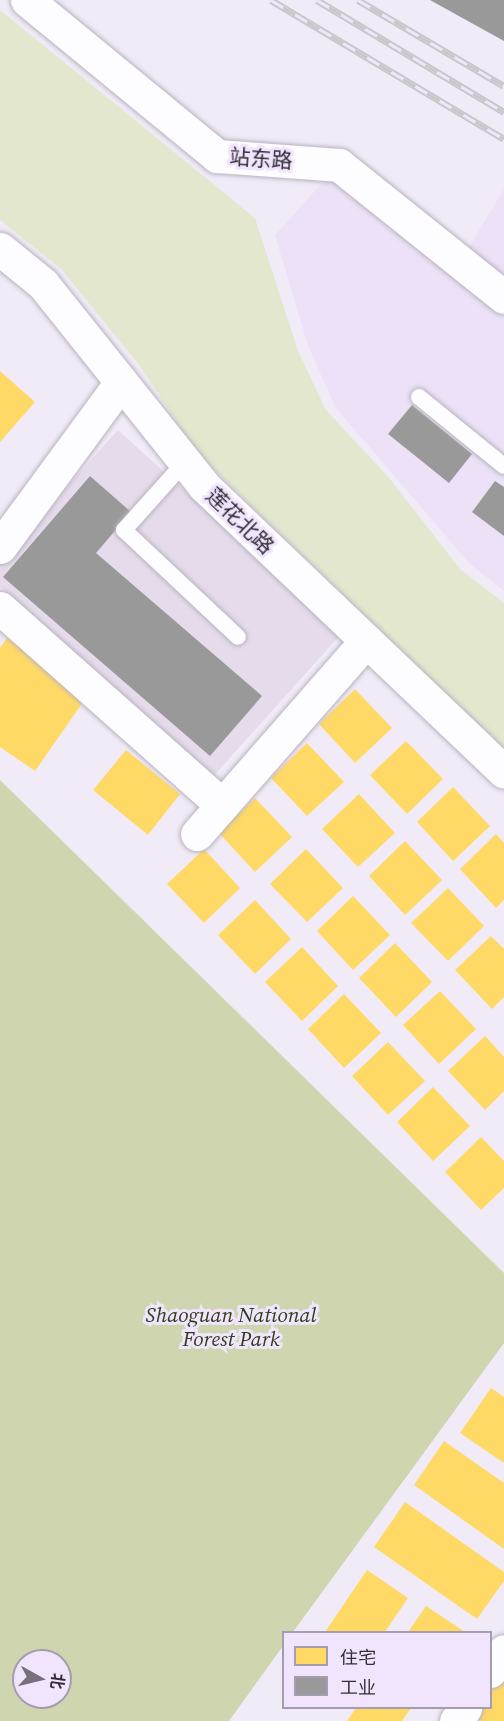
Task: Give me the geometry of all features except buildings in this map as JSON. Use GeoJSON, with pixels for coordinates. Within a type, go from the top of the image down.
{"type":"FeatureCollection","features":[{"type":"Feature","properties":{"kind":"street","name":"站东路"},"geometry":{"type":"LineString","coordinates":[[27,0],[217,156],[339,165],[504,297]]}},
{"type":"Feature","properties":{"kind":"street","name":"莲花北路"},"geometry":{"type":"LineString","coordinates":[[0,249],[43,284],[184,463],[504,772]]}},
{"type":"Feature","properties":{"kind":"street"},"geometry":{"type":"LineString","coordinates":[[0,547],[121,382]]}},
{"type":"Feature","properties":{"kind":"street"},"geometry":{"type":"LineString","coordinates":[[0,608],[222,805]]}},
{"type":"Feature","properties":{"kind":"street"},"geometry":{"type":"LineString","coordinates":[[197,834],[366,641]]}},
{"type":"Feature","properties":{"kind":"street"},"geometry":{"type":"LineString","coordinates":[[492,1668],[504,1652]]}},
{"type":"Feature","properties":{"kind":"lane"},"geometry":{"type":"LineString","coordinates":[[419,397],[504,466]]}},
{"type":"Feature","properties":{"kind":"lane"},"geometry":{"type":"LineString","coordinates":[[184,463],[124,530],[238,637]]}},
{"type":"Feature","properties":{"kind":"shaded area"},"geometry":{"type":"Polygon","coordinates":[[[334,170],[504,303],[504,591],[469,563],[336,408],[308,346],[275,235],[334,170]]]}},
{"type":"Feature","properties":{"kind":"shaded area"},"geometry":{"type":"Polygon","coordinates":[[[504,189],[504,292],[463,257],[504,189]]]}},
{"type":"Feature","properties":{"kind":"shaded area"},"geometry":{"type":"Polygon","coordinates":[[[118,430],[342,633],[211,779],[0,587],[0,561],[118,430]]]}},
{"type":"Feature","properties":{"kind":"green space"},"geometry":{"type":"Polygon","coordinates":[[[0,10],[255,218],[298,351],[326,410],[390,479],[460,569],[504,603],[504,750],[197,453],[140,366],[61,269],[0,220],[0,10]]]}},
{"type":"Feature","properties":{"kind":"green space","name":"Shaoguan National Forest Park"},"geometry":{"type":"Polygon","coordinates":[[[0,780],[504,1273],[504,1343],[294,1631],[282,1631],[282,1647],[229,1721],[0,1721],[0,780]]]}},
{"type":"Feature","properties":{"kind":"railway"},"geometry":{"type":"LineString","coordinates":[[271,0],[504,139]]}},
{"type":"Feature","properties":{"kind":"railway"},"geometry":{"type":"LineString","coordinates":[[317,0],[504,112]]}},
{"type":"Feature","properties":{"kind":"railway"},"geometry":{"type":"LineString","coordinates":[[358,0],[504,86]]}}]}
